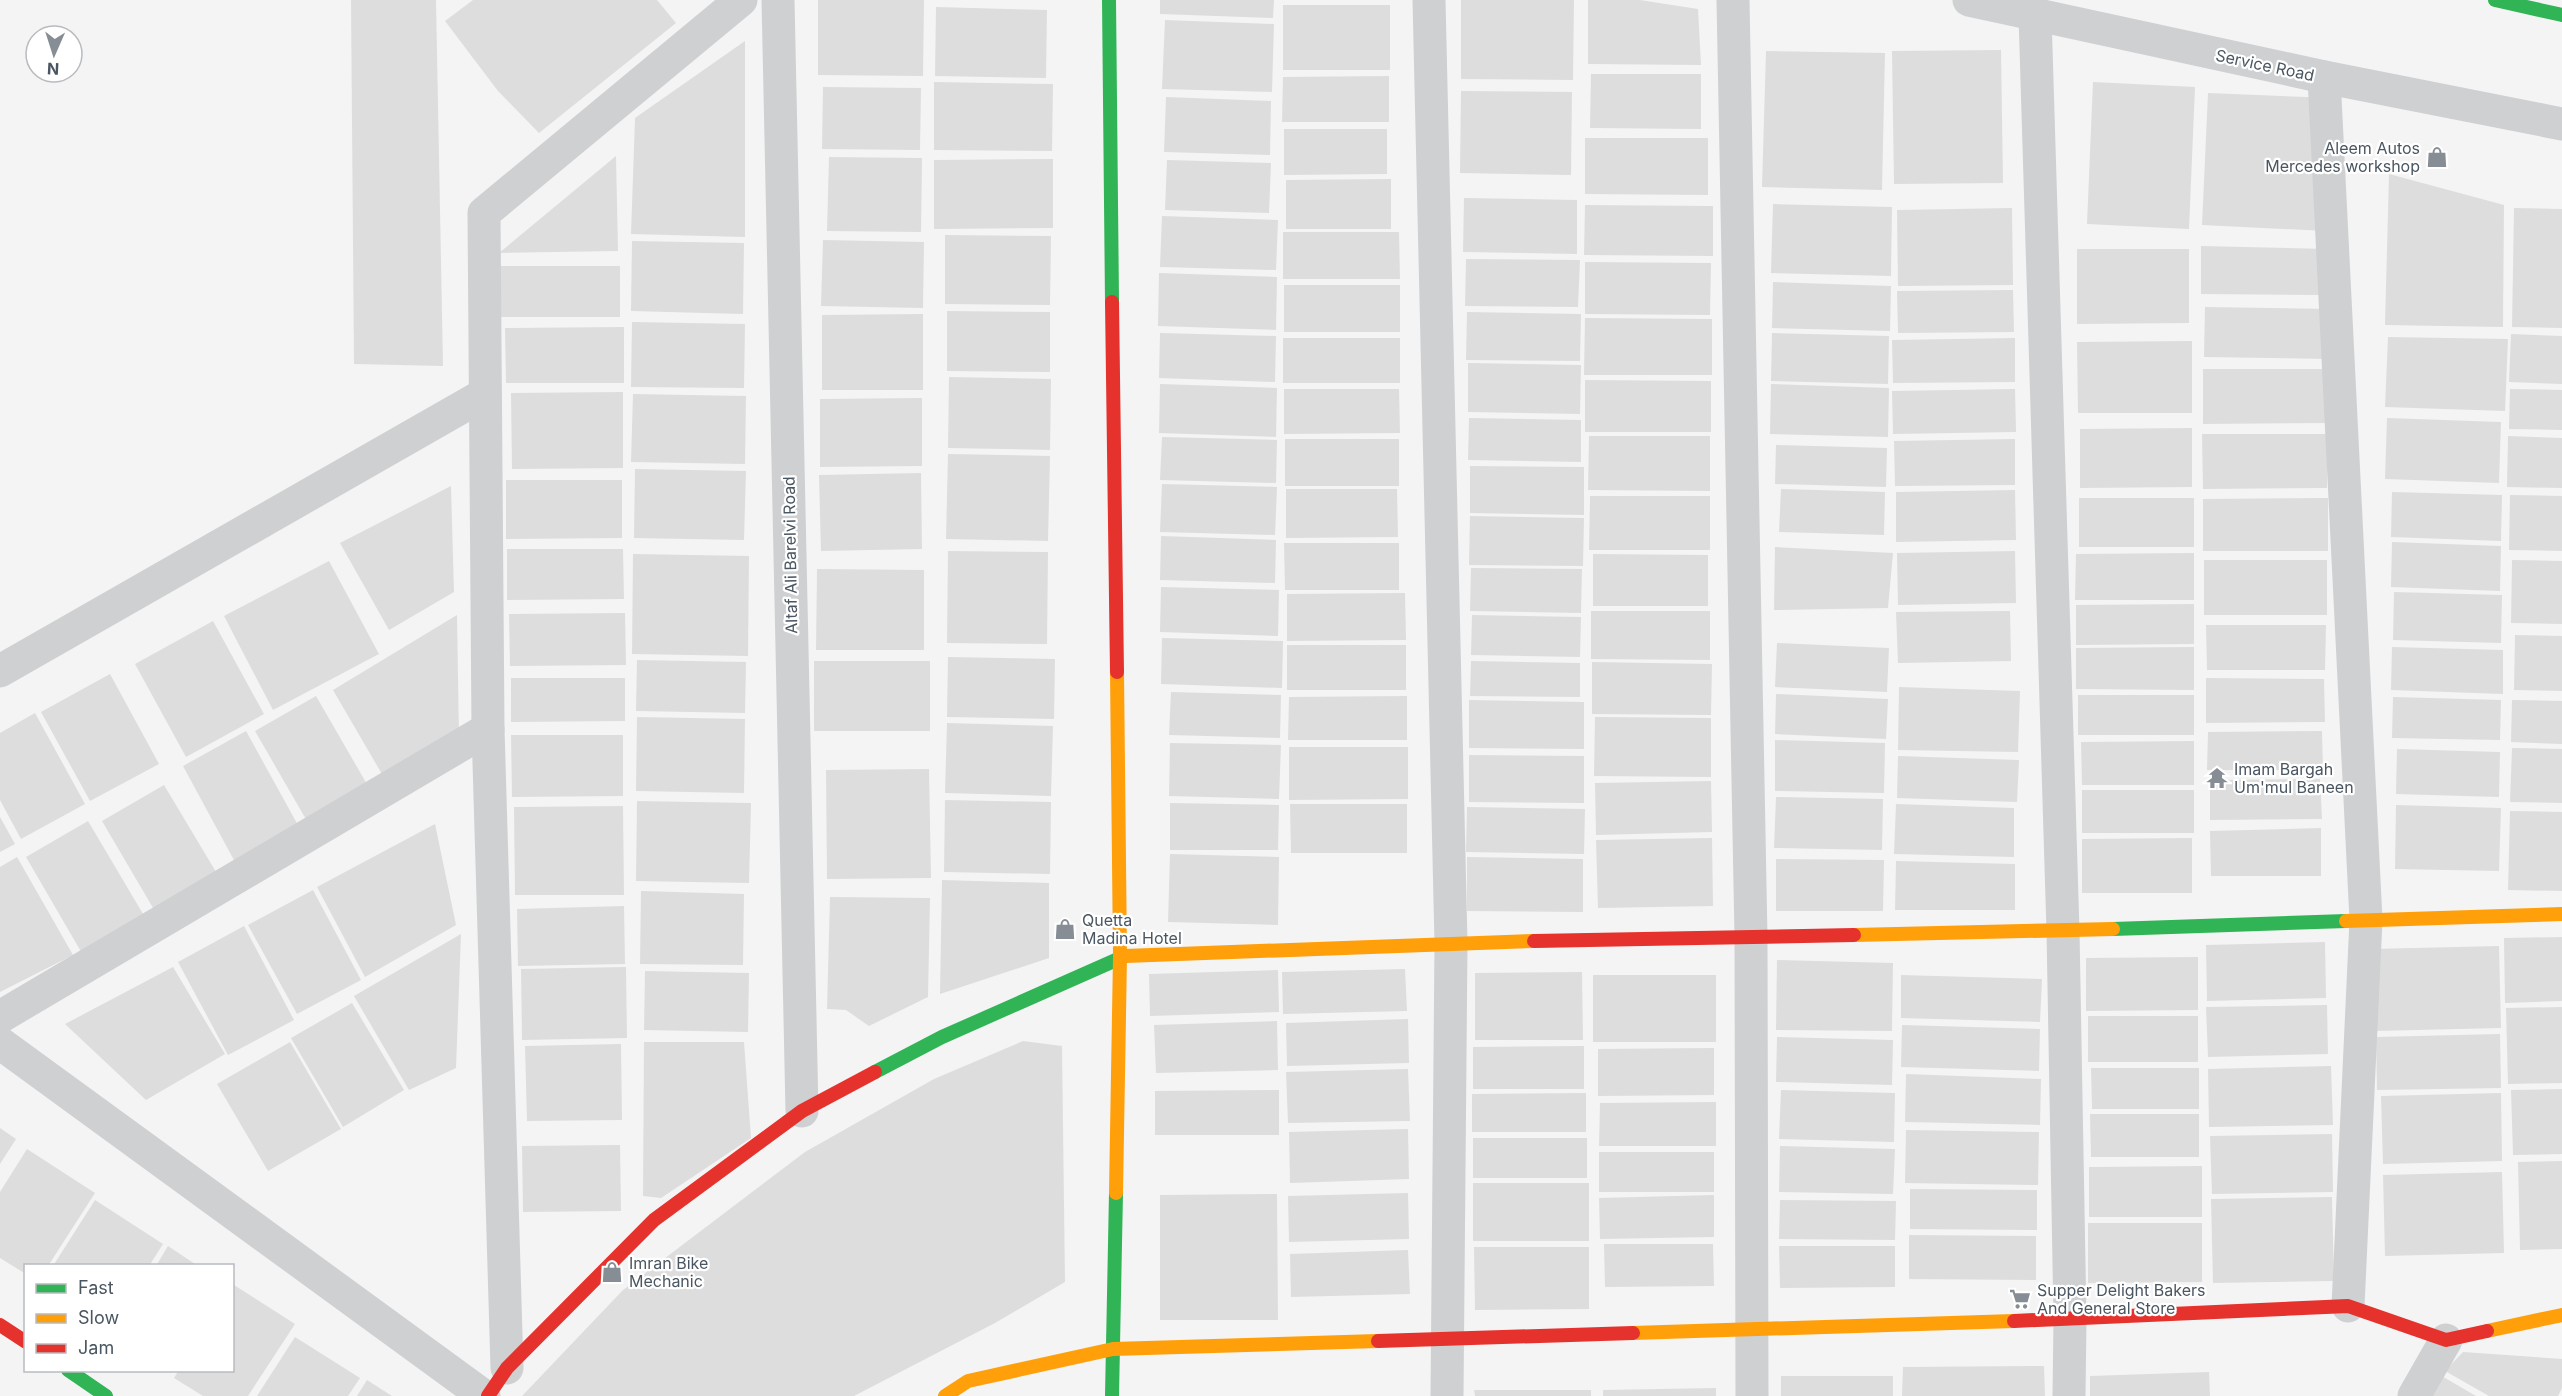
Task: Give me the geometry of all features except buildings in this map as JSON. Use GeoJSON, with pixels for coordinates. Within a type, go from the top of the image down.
{"type":"FeatureCollection","features":[{"type":"Feature","properties":{"kind":"street"},"geometry":{"type":"LineString","coordinates":[[507,1368],[488,729],[484,213],[741,0]]}},
{"type":"Feature","properties":{"kind":"street","name":"Altaf Ali Barelvi Road"},"geometry":{"type":"LineString","coordinates":[[778,0],[802,1111]]}},
{"type":"Feature","properties":{"kind":"street"},"geometry":{"type":"LineString","coordinates":[[1109,0],[1120,956],[1112,1396]]}},
{"type":"Feature","properties":{"kind":"street"},"geometry":{"type":"LineString","coordinates":[[1429,0],[1451,943],[1446,1396]]}},
{"type":"Feature","properties":{"kind":"street"},"geometry":{"type":"LineString","coordinates":[[1733,0],[1751,937],[1752,1396]]}},
{"type":"Feature","properties":{"kind":"street","name":"Service Road"},"geometry":{"type":"LineString","coordinates":[[1969,0],[2324,77],[2562,124]]}},
{"type":"Feature","properties":{"kind":"street"},"geometry":{"type":"LineString","coordinates":[[2495,0],[2562,15]]}},
{"type":"Feature","properties":{"kind":"street"},"geometry":{"type":"LineString","coordinates":[[2035,15],[2062,931],[2070,1318],[2069,1396]]}},
{"type":"Feature","properties":{"kind":"street"},"geometry":{"type":"LineString","coordinates":[[2324,77],[2366,920],[2348,1306]]}},
{"type":"Feature","properties":{"kind":"street"},"geometry":{"type":"LineString","coordinates":[[0,671],[485,394]]}},
{"type":"Feature","properties":{"kind":"street"},"geometry":{"type":"LineString","coordinates":[[0,1017],[488,729]]}},
{"type":"Feature","properties":{"kind":"street"},"geometry":{"type":"LineString","coordinates":[[0,1043],[486,1396],[507,1368],[654,1220],[802,1111],[942,1037],[1120,956],[1451,943],[2062,931],[2562,914]]}},
{"type":"Feature","properties":{"kind":"street"},"geometry":{"type":"LineString","coordinates":[[945,1396],[968,1381],[1113,1349],[2070,1318],[2348,1306],[2446,1340],[2562,1315]]}},
{"type":"Feature","properties":{"kind":"street"},"geometry":{"type":"LineString","coordinates":[[0,1325],[24,1341]]}},
{"type":"Feature","properties":{"kind":"street"},"geometry":{"type":"LineString","coordinates":[[2414,1396],[2446,1340]]}},
{"type":"Feature","properties":{"kind":"street"},"geometry":{"type":"LineString","coordinates":[[70,1372],[106,1396]]}},
{"type":"Feature","properties":{"kind":"traffic: fast"},"geometry":{"type":"LineString","coordinates":[[1109,0],[1112,302]]}},
{"type":"Feature","properties":{"kind":"traffic: fast"},"geometry":{"type":"LineString","coordinates":[[2495,0],[2562,15]]}},
{"type":"Feature","properties":{"kind":"traffic: fast"},"geometry":{"type":"LineString","coordinates":[[2113,929],[2346,921]]}},
{"type":"Feature","properties":{"kind":"traffic: fast"},"geometry":{"type":"LineString","coordinates":[[875,1072],[942,1037],[1125,956]]}},
{"type":"Feature","properties":{"kind":"traffic: fast"},"geometry":{"type":"LineString","coordinates":[[1112,1396],[1116,1193]]}},
{"type":"Feature","properties":{"kind":"traffic: fast"},"geometry":{"type":"LineString","coordinates":[[71,1372],[106,1396]]}},
{"type":"Feature","properties":{"kind":"traffic: slow"},"geometry":{"type":"LineString","coordinates":[[1116,1193],[1120,956],[1117,672]]}},
{"type":"Feature","properties":{"kind":"traffic: slow"},"geometry":{"type":"LineString","coordinates":[[2346,921],[2562,914]]}},
{"type":"Feature","properties":{"kind":"traffic: slow"},"geometry":{"type":"LineString","coordinates":[[1854,935],[2113,929]]}},
{"type":"Feature","properties":{"kind":"traffic: slow"},"geometry":{"type":"LineString","coordinates":[[1125,956],[1534,941]]}},
{"type":"Feature","properties":{"kind":"traffic: slow"},"geometry":{"type":"LineString","coordinates":[[2487,1331],[2562,1315]]}},
{"type":"Feature","properties":{"kind":"traffic: slow"},"geometry":{"type":"LineString","coordinates":[[1633,1333],[2014,1321]]}},
{"type":"Feature","properties":{"kind":"traffic: slow"},"geometry":{"type":"LineString","coordinates":[[945,1396],[968,1381],[1113,1349],[1378,1341]]}},
{"type":"Feature","properties":{"kind":"traffic: jam"},"geometry":{"type":"LineString","coordinates":[[1112,302],[1117,672]]}},
{"type":"Feature","properties":{"kind":"traffic: jam"},"geometry":{"type":"LineString","coordinates":[[1534,941],[1854,935]]}},
{"type":"Feature","properties":{"kind":"traffic: jam"},"geometry":{"type":"LineString","coordinates":[[488,1396],[507,1368],[654,1220],[802,1111],[875,1072]]}},
{"type":"Feature","properties":{"kind":"traffic: jam"},"geometry":{"type":"LineString","coordinates":[[2014,1321],[2348,1306],[2446,1340],[2487,1331]]}},
{"type":"Feature","properties":{"kind":"traffic: jam"},"geometry":{"type":"LineString","coordinates":[[0,1325],[24,1341]]}},
{"type":"Feature","properties":{"kind":"traffic: jam"},"geometry":{"type":"LineString","coordinates":[[1378,1341],[1633,1333]]}},
{"type":"Feature","properties":{"kind":"place","name":"Aleem Autos Mercedes workshop"},"geometry":{"type":"Point","coordinates":[2437,157]}},
{"type":"Feature","properties":{"kind":"place","name":"Imam Bargah Um'mul Baneen"},"geometry":{"type":"Point","coordinates":[2217,778]}},
{"type":"Feature","properties":{"kind":"place","name":"Quetta Madina Hotel"},"geometry":{"type":"Point","coordinates":[1065,929]}},
{"type":"Feature","properties":{"kind":"place","name":"Imran Bike Mechanic"},"geometry":{"type":"Point","coordinates":[612,1272]}},
{"type":"Feature","properties":{"kind":"place","name":"Supper Delight Bakers And General Store"},"geometry":{"type":"Point","coordinates":[2020,1299]}}]}
